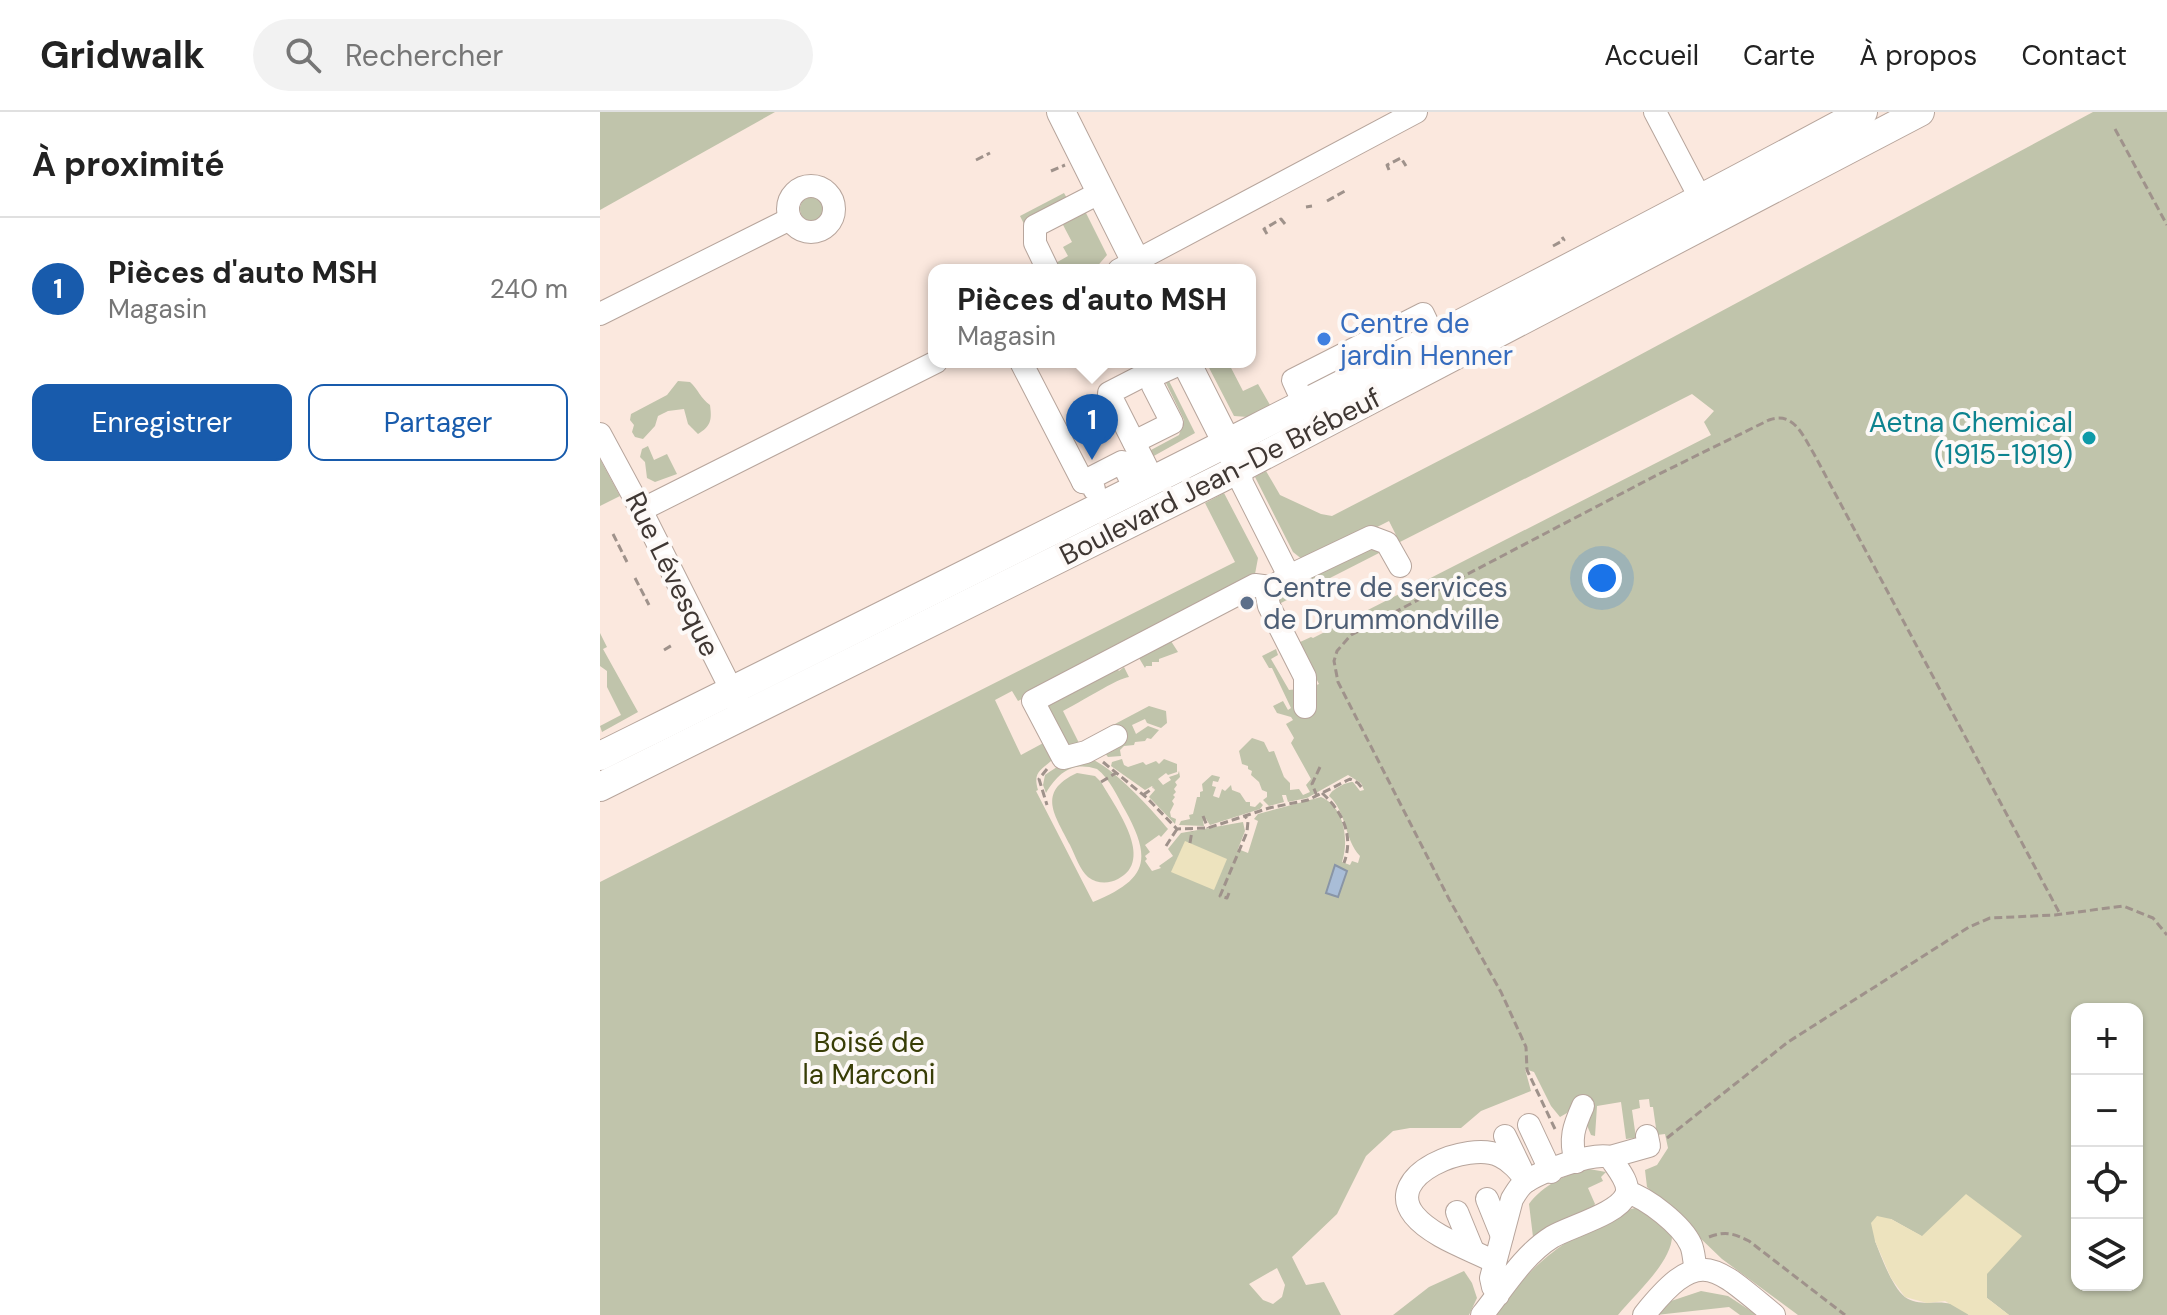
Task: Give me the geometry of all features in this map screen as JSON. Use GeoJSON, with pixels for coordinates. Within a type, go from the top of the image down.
{"type":"FeatureCollection","features":[{"type":"Feature","properties":{"kind":"main road"},"geometry":{"type":"LineString","coordinates":[[1061,112],[1101,192],[1131,264]]}},
{"type":"Feature","properties":{"kind":"main road","name":"Boulevard Jean-De Brébeuf"},"geometry":{"type":"LineString","coordinates":[[601,754],[737,703],[1240,468],[1707,210],[1863,112]]}},
{"type":"Feature","properties":{"kind":"main road","name":"Boulevard Jean-De Brébeuf"},"geometry":{"type":"LineString","coordinates":[[600,787],[737,703],[1102,505],[1304,404],[1362,360],[1434,337],[1920,112]]}},
{"type":"Feature","properties":{"kind":"main road"},"geometry":{"type":"LineString","coordinates":[[1188,368],[1240,468]]}},
{"type":"Feature","properties":{"kind":"street"},"geometry":{"type":"LineString","coordinates":[[1137,264],[1416,112]]}},
{"type":"Feature","properties":{"kind":"street"},"geometry":{"type":"LineString","coordinates":[[1655,112],[1707,210]]}},
{"type":"Feature","properties":{"kind":"street"},"geometry":{"type":"LineString","coordinates":[[1045,264],[1032,229],[1101,192]]}},
{"type":"Feature","properties":{"kind":"street"},"geometry":{"type":"LineString","coordinates":[[600,314],[790,219]]}},
{"type":"Feature","properties":{"kind":"street"},"geometry":{"type":"LineString","coordinates":[[641,510],[928,366]]}},
{"type":"Feature","properties":{"kind":"street"},"geometry":{"type":"LineString","coordinates":[[1024,368],[1083,482]]}},
{"type":"Feature","properties":{"kind":"street"},"geometry":{"type":"LineString","coordinates":[[1144,484],[1134,442],[1109,393],[1146,374],[1153,376],[1171,368]]}},
{"type":"Feature","properties":{"kind":"street"},"geometry":{"type":"LineString","coordinates":[[1134,442],[1172,423],[1153,386],[1153,376]]}},
{"type":"Feature","properties":{"kind":"street","name":"Rue Lévesque"},"geometry":{"type":"LineString","coordinates":[[600,434],[737,703]]}},
{"type":"Feature","properties":{"kind":"street"},"geometry":{"type":"LineString","coordinates":[[1083,482],[1122,462],[1144,484]]}},
{"type":"Feature","properties":{"kind":"street"},"geometry":{"type":"LineString","coordinates":[[1240,468],[1243,485],[1280,581]]}},
{"type":"Feature","properties":{"kind":"street"},"geometry":{"type":"LineString","coordinates":[[1083,482],[1092,484],[1102,505]]}},
{"type":"Feature","properties":{"kind":"street"},"geometry":{"type":"LineString","coordinates":[[1116,736],[1086,752],[1063,758],[1025,706],[1128,661],[1255,585],[1280,581],[1371,537],[1387,543],[1400,566]]}},
{"type":"Feature","properties":{"kind":"street"},"geometry":{"type":"LineString","coordinates":[[1280,581],[1267,601],[1305,677],[1305,707]]}},
{"type":"Feature","properties":{"kind":"street"},"geometry":{"type":"LineString","coordinates":[[1574,1162],[1572,1132],[1583,1106]]}},
{"type":"Feature","properties":{"kind":"street"},"geometry":{"type":"LineString","coordinates":[[1529,1125],[1551,1172]]}},
{"type":"Feature","properties":{"kind":"street"},"geometry":{"type":"LineString","coordinates":[[1505,1136],[1527,1181]]}},
{"type":"Feature","properties":{"kind":"street"},"geometry":{"type":"LineString","coordinates":[[1498,1295],[1491,1278],[1512,1199],[1519,1187],[1574,1162],[1648,1141]]}},
{"type":"Feature","properties":{"kind":"street"},"geometry":{"type":"LineString","coordinates":[[1482,1315],[1538,1248],[1562,1232],[1621,1204],[1627,1186],[1613,1149]]}},
{"type":"Feature","properties":{"kind":"street"},"geometry":{"type":"LineString","coordinates":[[1495,1262],[1424,1224],[1408,1204],[1409,1194],[1423,1169],[1432,1163],[1471,1152],[1488,1152],[1512,1163],[1527,1181]]}},
{"type":"Feature","properties":{"kind":"street"},"geometry":{"type":"LineString","coordinates":[[1627,1192],[1649,1201],[1680,1230],[1691,1246],[1696,1270]]}},
{"type":"Feature","properties":{"kind":"street"},"geometry":{"type":"LineString","coordinates":[[1487,1199],[1502,1236]]}},
{"type":"Feature","properties":{"kind":"street"},"geometry":{"type":"LineString","coordinates":[[1457,1212],[1473,1251]]}},
{"type":"Feature","properties":{"kind":"street"},"geometry":{"type":"LineString","coordinates":[[1644,1315],[1673,1281],[1696,1270],[1718,1273],[1774,1315]]}},
{"type":"Feature","properties":{"kind":"path"},"geometry":{"type":"LineString","coordinates":[[2115,129],[2167,225]]}},
{"type":"Feature","properties":{"kind":"path"},"geometry":{"type":"LineString","coordinates":[[976,160],[990,153]]}},
{"type":"Feature","properties":{"kind":"path"},"geometry":{"type":"LineString","coordinates":[[1389,170],[1387,165],[1401,158],[1406,166]]}},
{"type":"Feature","properties":{"kind":"path"},"geometry":{"type":"LineString","coordinates":[[1051,171],[1065,165]]}},
{"type":"Feature","properties":{"kind":"path"},"geometry":{"type":"LineString","coordinates":[[1327,201],[1345,191]]}},
{"type":"Feature","properties":{"kind":"path"},"geometry":{"type":"LineString","coordinates":[[1306,207],[1312,206]]}},
{"type":"Feature","properties":{"kind":"path"},"geometry":{"type":"LineString","coordinates":[[1267,234],[1264,229],[1281,219],[1285,224]]}},
{"type":"Feature","properties":{"kind":"path"},"geometry":{"type":"LineString","coordinates":[[1553,246],[1564,240],[1562,237]]}},
{"type":"Feature","properties":{"kind":"path"},"geometry":{"type":"LineString","coordinates":[[1574,1162],[1527,1070],[1526,1047],[1501,992],[1397,799],[1338,682],[1334,661],[1337,651],[1351,635],[1657,475],[1777,417],[1789,419],[1796,425],[2060,914]]}},
{"type":"Feature","properties":{"kind":"path"},"geometry":{"type":"LineString","coordinates":[[613,534],[627,562]]}},
{"type":"Feature","properties":{"kind":"path"},"geometry":{"type":"LineString","coordinates":[[635,578],[649,605]]}},
{"type":"Feature","properties":{"kind":"path"},"geometry":{"type":"LineString","coordinates":[[664,650],[674,644]]}},
{"type":"Feature","properties":{"kind":"path"},"geometry":{"type":"LineString","coordinates":[[1086,752],[1099,758],[1143,795],[1176,829],[1208,828],[1268,808],[1308,800],[1350,779],[1362,788]]}},
{"type":"Feature","properties":{"kind":"path"},"geometry":{"type":"LineString","coordinates":[[1047,805],[1039,775],[1063,758]]}},
{"type":"Feature","properties":{"kind":"path"},"geometry":{"type":"LineString","coordinates":[[1317,796],[1312,784],[1320,767]]}},
{"type":"Feature","properties":{"kind":"path"},"geometry":{"type":"LineString","coordinates":[[1101,782],[1116,773]]}},
{"type":"Feature","properties":{"kind":"path"},"geometry":{"type":"LineString","coordinates":[[1143,795],[1153,788]]}},
{"type":"Feature","properties":{"kind":"path"},"geometry":{"type":"LineString","coordinates":[[1322,793],[1340,811],[1349,846],[1344,863]]}},
{"type":"Feature","properties":{"kind":"path"},"geometry":{"type":"LineString","coordinates":[[1284,795],[1287,804]]}},
{"type":"Feature","properties":{"kind":"path"},"geometry":{"type":"LineString","coordinates":[[1262,801],[1268,808]]}},
{"type":"Feature","properties":{"kind":"path"},"geometry":{"type":"LineString","coordinates":[[1203,816],[1208,828]]}},
{"type":"Feature","properties":{"kind":"path"},"geometry":{"type":"LineString","coordinates":[[1245,816],[1257,825]]}},
{"type":"Feature","properties":{"kind":"path"},"geometry":{"type":"LineString","coordinates":[[1229,893],[1227,898],[1219,898],[1247,832],[1248,821]]}},
{"type":"Feature","properties":{"kind":"path"},"geometry":{"type":"LineString","coordinates":[[1166,846],[1178,822]]}},
{"type":"Feature","properties":{"kind":"path"},"geometry":{"type":"LineString","coordinates":[[1190,843],[1192,829]]}},
{"type":"Feature","properties":{"kind":"path"},"geometry":{"type":"LineString","coordinates":[[1648,1141],[1661,1142],[1788,1042],[1969,927],[1990,918],[2123,906],[2153,918],[2167,935]]}},
{"type":"Feature","properties":{"kind":"path"},"geometry":{"type":"LineString","coordinates":[[1691,1246],[1724,1232],[1734,1233],[1749,1241],[1845,1315]]}},
{"type":"Feature","properties":{"kind":"green space"},"geometry":{"type":"Polygon","coordinates":[[[600,112],[775,112],[600,210],[600,112]]]}},
{"type":"Feature","properties":{"kind":"green space","name":"Boisé de la Marconi"},"geometry":{"type":"Polygon","coordinates":[[[2093,112],[2167,112],[2167,1315],[2009,1315],[1987,1298],[1987,1273],[1891,1219],[1875,1241],[1887,1271],[1900,1292],[1913,1301],[1953,1304],[1969,1315],[1798,1315],[1722,1259],[1647,1187],[1645,1170],[1657,1165],[1668,1148],[1665,1134],[1657,1135],[1649,1099],[1639,1100],[1640,1108],[1632,1110],[1636,1138],[1626,1139],[1621,1102],[1597,1106],[1595,1136],[1591,1135],[1576,1099],[1567,1113],[1560,1117],[1534,1072],[1525,1069],[1531,1091],[1481,1111],[1461,1128],[1393,1131],[1366,1156],[1337,1214],[1292,1257],[1306,1285],[1324,1282],[1341,1315],[600,1315],[600,882],[1235,562],[1205,503],[1224,493],[1258,558],[1255,574],[1018,701],[1012,691],[995,700],[1021,755],[1047,741],[1054,758],[1038,774],[1036,791],[1093,902],[1124,886],[1134,877],[1141,856],[1140,843],[1125,810],[1097,769],[1080,767],[1067,770],[1046,793],[1043,785],[1045,775],[1080,758],[1105,767],[1142,800],[1168,829],[1161,837],[1159,835],[1145,845],[1150,852],[1145,856],[1145,861],[1152,871],[1161,868],[1159,866],[1173,856],[1168,849],[1181,833],[1243,822],[1245,831],[1238,849],[1248,853],[1258,821],[1254,819],[1258,814],[1321,797],[1335,808],[1343,825],[1345,844],[1342,862],[1350,865],[1352,861],[1358,863],[1360,856],[1335,802],[1329,796],[1336,788],[1350,782],[1360,791],[1364,790],[1361,783],[1348,775],[1307,798],[1288,802],[1286,795],[1282,795],[1284,802],[1269,806],[1263,800],[1267,792],[1251,775],[1248,766],[1242,764],[1239,751],[1252,738],[1264,742],[1269,752],[1274,751],[1284,777],[1290,783],[1290,790],[1299,789],[1303,795],[1310,792],[1306,785],[1311,779],[1291,743],[1294,738],[1286,724],[1293,720],[1277,713],[1273,706],[1283,701],[1288,710],[1291,708],[1272,668],[1262,656],[1276,649],[1278,655],[1271,659],[1289,690],[1319,684],[1298,643],[1711,435],[1704,422],[1714,411],[1692,394],[1396,544],[1396,535],[1389,521],[1316,558],[1303,560],[1293,552],[1255,477],[1266,471],[1280,495],[1332,516],[1539,409],[2093,112]],[[1277,1268],[1249,1284],[1263,1300],[1273,1304],[1282,1297],[1285,1285],[1277,1268]]]}},
{"type":"Feature","properties":{"kind":"green space"},"geometry":{"type":"Polygon","coordinates":[[[1064,193],[1068,200],[1024,224],[1020,216],[1064,193]]]}},
{"type":"Feature","properties":{"kind":"green space"},"geometry":{"type":"Polygon","coordinates":[[[812,197],[821,200],[824,209],[821,218],[812,221],[803,218],[800,209],[803,200],[812,197]]]}},
{"type":"Feature","properties":{"kind":"green space"},"geometry":{"type":"Polygon","coordinates":[[[1085,211],[1107,255],[1099,264],[1054,264],[1068,256],[1063,247],[1072,242],[1062,223],[1085,211]]]}},
{"type":"Feature","properties":{"kind":"green space"},"geometry":{"type":"Polygon","coordinates":[[[1209,368],[1231,368],[1243,391],[1258,384],[1270,405],[1248,417],[1234,416],[1209,368]]]}},
{"type":"Feature","properties":{"kind":"green space"},"geometry":{"type":"Polygon","coordinates":[[[1168,379],[1195,433],[1152,457],[1151,450],[1179,435],[1184,420],[1166,383],[1168,379]]]}},
{"type":"Feature","properties":{"kind":"green space"},"geometry":{"type":"Polygon","coordinates":[[[678,381],[690,382],[710,405],[711,419],[706,428],[698,434],[688,424],[684,409],[668,411],[658,416],[655,426],[643,439],[635,437],[631,414],[667,395],[678,381]]]}},
{"type":"Feature","properties":{"kind":"green space"},"geometry":{"type":"Polygon","coordinates":[[[648,446],[654,460],[667,454],[677,474],[655,482],[647,478],[645,462],[640,457],[642,449],[648,446]]]}},
{"type":"Feature","properties":{"kind":"green space"},"geometry":{"type":"Polygon","coordinates":[[[600,459],[620,496],[600,506],[600,459]]]}},
{"type":"Feature","properties":{"kind":"green space"},"geometry":{"type":"Polygon","coordinates":[[[1368,547],[1381,552],[1279,604],[1281,592],[1368,547]]]}},
{"type":"Feature","properties":{"kind":"green space"},"geometry":{"type":"Polygon","coordinates":[[[600,633],[607,647],[603,649],[638,712],[602,732],[600,726],[621,715],[607,687],[607,671],[600,666],[600,633]]]}},
{"type":"Feature","properties":{"kind":"green space"},"geometry":{"type":"Polygon","coordinates":[[[1169,638],[1178,652],[1145,668],[1139,658],[1169,638]]]}},
{"type":"Feature","properties":{"kind":"green space"},"geometry":{"type":"Polygon","coordinates":[[[1115,666],[1119,671],[1124,667],[1129,677],[1063,711],[1079,743],[1149,706],[1166,711],[1167,723],[1161,728],[1147,723],[1145,719],[1132,725],[1136,734],[1148,726],[1159,730],[1151,739],[1124,746],[1120,750],[1121,756],[1069,751],[1045,703],[1115,666]]]}},
{"type":"Feature","properties":{"kind":"green space"},"geometry":{"type":"Polygon","coordinates":[[[1122,759],[1128,767],[1143,762],[1146,765],[1156,761],[1159,764],[1164,759],[1177,764],[1177,772],[1166,773],[1158,779],[1163,785],[1179,771],[1170,812],[1171,817],[1176,819],[1175,824],[1149,797],[1155,790],[1152,786],[1145,790],[1111,766],[1112,762],[1122,759]]]}},
{"type":"Feature","properties":{"kind":"green space"},"geometry":{"type":"Polygon","coordinates":[[[1077,773],[1095,776],[1101,782],[1129,833],[1133,859],[1129,870],[1114,881],[1099,882],[1085,874],[1055,814],[1052,805],[1056,788],[1077,773]]]}},
{"type":"Feature","properties":{"kind":"green space"},"geometry":{"type":"Polygon","coordinates":[[[1212,775],[1220,777],[1218,782],[1213,781],[1212,786],[1216,787],[1213,796],[1219,798],[1222,789],[1225,791],[1231,785],[1232,790],[1250,802],[1250,806],[1255,807],[1260,802],[1263,805],[1260,809],[1210,825],[1206,819],[1204,826],[1179,825],[1181,821],[1190,819],[1197,797],[1203,791],[1202,784],[1212,775]]]}},
{"type":"Feature","properties":{"kind":"green space"},"geometry":{"type":"Polygon","coordinates":[[[1589,1169],[1606,1172],[1601,1177],[1603,1181],[1588,1188],[1595,1204],[1591,1210],[1533,1237],[1529,1204],[1556,1181],[1589,1169]]]}},
{"type":"Feature","properties":{"kind":"green space"},"geometry":{"type":"Polygon","coordinates":[[[1635,1208],[1649,1211],[1672,1235],[1671,1245],[1660,1266],[1618,1315],[1494,1315],[1529,1273],[1554,1251],[1583,1232],[1635,1208]]]}},
{"type":"Feature","properties":{"kind":"green space"},"geometry":{"type":"Polygon","coordinates":[[[1464,1271],[1477,1298],[1469,1315],[1393,1315],[1429,1287],[1464,1271]]]}},
{"type":"Feature","properties":{"kind":"green space"},"geometry":{"type":"Polygon","coordinates":[[[1701,1291],[1728,1296],[1757,1315],[1740,1315],[1729,1307],[1656,1315],[1671,1301],[1701,1291]]]}},
{"type":"Feature","properties":{"kind":"sand"},"geometry":{"type":"Polygon","coordinates":[[[1185,841],[1227,859],[1214,890],[1171,872],[1185,841]]]}},
{"type":"Feature","properties":{"kind":"sand"},"geometry":{"type":"Polygon","coordinates":[[[1966,1194],[2022,1236],[1987,1274],[1987,1298],[2009,1315],[1969,1315],[1945,1301],[1927,1303],[1905,1297],[1891,1278],[1875,1241],[1871,1223],[1877,1216],[1891,1219],[1922,1236],[1966,1194]]]}},
{"type":"Feature","properties":{"kind":"water"},"geometry":{"type":"Polygon","coordinates":[[[1335,865],[1347,871],[1338,897],[1326,893],[1335,865]]]}},
{"type":"Feature","properties":{"kind":"place","name":"Centre de jardin Henner"},"geometry":{"type":"Point","coordinates":[1324,339]}},
{"type":"Feature","properties":{"kind":"place","name":"Aetna Chemical (1915-1919)"},"geometry":{"type":"Point","coordinates":[2089,438]}},
{"type":"Feature","properties":{"kind":"place","name":"Pièces d'auto MSH"},"geometry":{"type":"Point","coordinates":[1092,460]}},
{"type":"Feature","properties":{"kind":"place","name":"Centre de services de Drummondville"},"geometry":{"type":"Point","coordinates":[1247,603]}}]}
